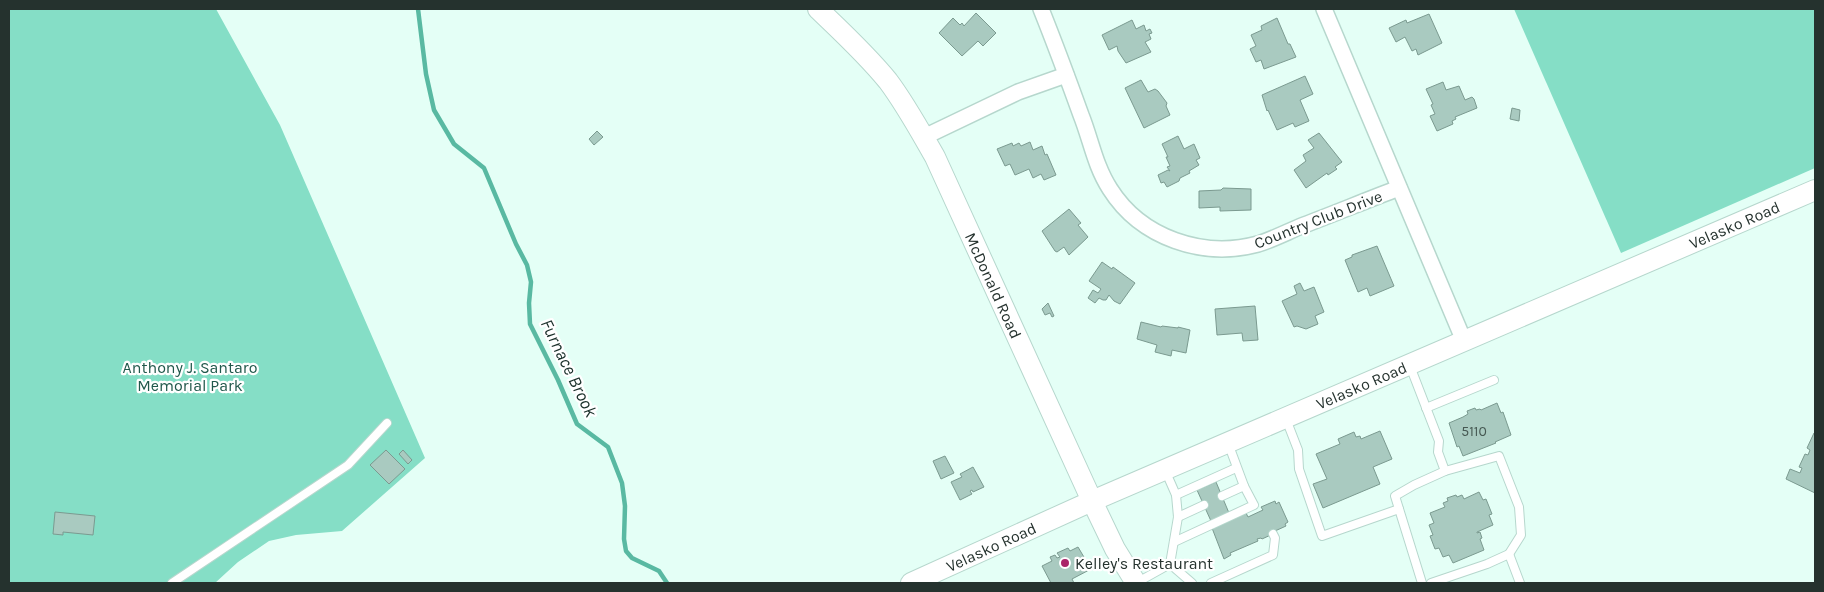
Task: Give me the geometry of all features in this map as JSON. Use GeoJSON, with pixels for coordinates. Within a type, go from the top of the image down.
{"type":"FeatureCollection","features":[{"type":"Feature","properties":{"kind":"street","name":"McDonald Road"},"geometry":{"type":"LineString","coordinates":[[818,9],[861,51],[887,81],[911,114],[924,137],[935,157],[1092,501],[1115,548],[1136,583]]}},
{"type":"Feature","properties":{"kind":"street","name":"Country Club Drive"},"geometry":{"type":"LineString","coordinates":[[1041,9],[1083,119],[1096,161],[1110,188],[1127,212],[1146,227],[1172,241],[1228,250],[1259,244],[1399,188]]}},
{"type":"Feature","properties":{"kind":"street","name":"Country Club Drive"},"geometry":{"type":"LineString","coordinates":[[1324,9],[1464,341]]}},
{"type":"Feature","properties":{"kind":"street"},"geometry":{"type":"LineString","coordinates":[[924,137],[1018,92],[1066,75]]}},
{"type":"Feature","properties":{"kind":"street","name":"Velasko Road"},"geometry":{"type":"LineString","coordinates":[[911,583],[1227,442],[1815,190]]}},
{"type":"Feature","properties":{"kind":"lane"},"geometry":{"type":"LineString","coordinates":[[1410,364],[1439,441],[1438,452],[1445,471]]}},
{"type":"Feature","properties":{"kind":"lane"},"geometry":{"type":"LineString","coordinates":[[1426,408],[1494,380]]}},
{"type":"Feature","properties":{"kind":"lane"},"geometry":{"type":"LineString","coordinates":[[1285,418],[1298,450],[1299,469],[1322,536],[1399,509]]}},
{"type":"Feature","properties":{"kind":"lane"},"geometry":{"type":"LineString","coordinates":[[172,583],[348,465],[387,422]]}},
{"type":"Feature","properties":{"kind":"lane"},"geometry":{"type":"LineString","coordinates":[[1174,542],[1258,506],[1244,486],[1227,442]]}},
{"type":"Feature","properties":{"kind":"lane"},"geometry":{"type":"LineString","coordinates":[[1422,583],[1395,496],[1445,471],[1499,456],[1519,507],[1521,535],[1508,554],[1487,564],[1431,583]]}},
{"type":"Feature","properties":{"kind":"lane"},"geometry":{"type":"LineString","coordinates":[[1176,495],[1236,468]]}},
{"type":"Feature","properties":{"kind":"lane"},"geometry":{"type":"LineString","coordinates":[[1165,469],[1176,495],[1178,517],[1170,564]]}},
{"type":"Feature","properties":{"kind":"lane"},"geometry":{"type":"LineString","coordinates":[[1222,496],[1244,486]]}},
{"type":"Feature","properties":{"kind":"lane"},"geometry":{"type":"LineString","coordinates":[[1178,517],[1204,505]]}},
{"type":"Feature","properties":{"kind":"lane"},"geometry":{"type":"LineString","coordinates":[[1211,583],[1274,555],[1275,538],[1273,534]]}},
{"type":"Feature","properties":{"kind":"lane"},"geometry":{"type":"LineString","coordinates":[[1508,554],[1520,583]]}},
{"type":"Feature","properties":{"kind":"lane"},"geometry":{"type":"LineString","coordinates":[[1136,583],[1170,564]]}},
{"type":"Feature","properties":{"kind":"lane"},"geometry":{"type":"LineString","coordinates":[[1170,564],[1192,583]]}},
{"type":"Feature","properties":{"kind":"green space","name":"Anthony J. Santaro Memorial Park"},"geometry":{"type":"Polygon","coordinates":[[[9,9],[216,9],[280,125],[425,458],[342,531],[296,535],[269,541],[238,562],[215,583],[9,583],[9,9]]]}},
{"type":"Feature","properties":{"kind":"green space"},"geometry":{"type":"Polygon","coordinates":[[[1514,9],[1815,9],[1815,168],[1621,253],[1514,9]]]}},
{"type":"Feature","properties":{"kind":"building"},"geometry":{"type":"Polygon","coordinates":[[[976,13],[996,33],[983,46],[978,41],[962,56],[939,33],[953,18],[960,25],[962,23],[964,26],[976,13]]]}},
{"type":"Feature","properties":{"kind":"building"},"geometry":{"type":"Polygon","coordinates":[[[1429,14],[1442,43],[1418,55],[1416,49],[1412,51],[1405,37],[1396,42],[1389,28],[1406,20],[1407,23],[1429,14]]]}},
{"type":"Feature","properties":{"kind":"building"},"geometry":{"type":"Polygon","coordinates":[[[1277,18],[1296,57],[1264,69],[1261,60],[1256,62],[1250,49],[1256,46],[1251,35],[1262,30],[1261,26],[1277,18]]]}},
{"type":"Feature","properties":{"kind":"building"},"geometry":{"type":"Polygon","coordinates":[[[1132,20],[1136,29],[1144,25],[1146,31],[1150,29],[1152,33],[1149,34],[1151,39],[1145,42],[1151,52],[1126,63],[1117,46],[1109,50],[1102,35],[1132,20]]]}},
{"type":"Feature","properties":{"kind":"building"},"geometry":{"type":"Polygon","coordinates":[[[1305,76],[1313,94],[1300,100],[1309,121],[1295,127],[1293,123],[1277,130],[1267,111],[1262,95],[1305,76]]]}},
{"type":"Feature","properties":{"kind":"building"},"geometry":{"type":"Polygon","coordinates":[[[1141,80],[1148,92],[1155,89],[1158,91],[1167,103],[1166,106],[1170,115],[1144,128],[1125,88],[1141,80]]]}},
{"type":"Feature","properties":{"kind":"building"},"geometry":{"type":"Polygon","coordinates":[[[1443,82],[1446,90],[1459,86],[1465,100],[1472,97],[1477,108],[1455,117],[1456,119],[1452,121],[1453,124],[1437,131],[1430,116],[1435,114],[1431,105],[1433,104],[1426,89],[1443,82]]]}},
{"type":"Feature","properties":{"kind":"building"},"geometry":{"type":"Polygon","coordinates":[[[1512,108],[1520,110],[1519,121],[1510,119],[1512,108]]]}},
{"type":"Feature","properties":{"kind":"building"},"geometry":{"type":"Polygon","coordinates":[[[597,131],[603,137],[594,145],[589,139],[597,131]]]}},
{"type":"Feature","properties":{"kind":"building"},"geometry":{"type":"Polygon","coordinates":[[[1319,133],[1342,162],[1335,167],[1337,169],[1328,175],[1327,173],[1306,188],[1294,170],[1306,161],[1303,155],[1314,148],[1308,140],[1319,133]]]}},
{"type":"Feature","properties":{"kind":"building"},"geometry":{"type":"Polygon","coordinates":[[[1178,136],[1184,149],[1194,144],[1200,158],[1196,160],[1199,165],[1189,171],[1190,173],[1180,178],[1179,181],[1167,187],[1164,182],[1161,183],[1158,175],[1168,170],[1170,171],[1167,167],[1170,166],[1166,157],[1168,157],[1162,144],[1178,136]]]}},
{"type":"Feature","properties":{"kind":"building"},"geometry":{"type":"Polygon","coordinates":[[[1030,142],[1033,150],[1042,146],[1056,175],[1044,180],[1041,174],[1033,178],[1029,169],[1015,175],[1010,164],[1005,166],[997,149],[1012,143],[1013,146],[1019,143],[1021,146],[1030,142]]]}},
{"type":"Feature","properties":{"kind":"building"},"geometry":{"type":"Polygon","coordinates":[[[1223,188],[1251,189],[1251,210],[1220,211],[1220,207],[1199,208],[1199,191],[1221,190],[1223,188]]]}},
{"type":"Feature","properties":{"kind":"building"},"geometry":{"type":"Polygon","coordinates":[[[1069,209],[1081,223],[1078,225],[1088,237],[1069,255],[1064,247],[1057,252],[1055,251],[1042,231],[1069,209]]]}},
{"type":"Feature","properties":{"kind":"building"},"geometry":{"type":"Polygon","coordinates":[[[1377,246],[1394,286],[1370,296],[1367,288],[1358,292],[1345,260],[1352,257],[1352,255],[1377,246]]]}},
{"type":"Feature","properties":{"kind":"building"},"geometry":{"type":"Polygon","coordinates":[[[1102,262],[1112,269],[1113,267],[1135,283],[1120,304],[1109,295],[1106,300],[1099,298],[1095,303],[1088,298],[1093,290],[1098,293],[1101,289],[1089,281],[1102,262]]]}},
{"type":"Feature","properties":{"kind":"building"},"geometry":{"type":"Polygon","coordinates":[[[1300,283],[1304,291],[1314,287],[1324,312],[1315,316],[1318,324],[1306,329],[1294,327],[1282,301],[1297,294],[1294,286],[1300,283]]]}},
{"type":"Feature","properties":{"kind":"building"},"geometry":{"type":"Polygon","coordinates":[[[1048,303],[1054,316],[1052,317],[1050,313],[1045,315],[1042,309],[1048,303]]]}},
{"type":"Feature","properties":{"kind":"building"},"geometry":{"type":"Polygon","coordinates":[[[1255,306],[1258,340],[1243,341],[1242,333],[1217,335],[1215,309],[1255,306]]]}},
{"type":"Feature","properties":{"kind":"building"},"geometry":{"type":"Polygon","coordinates":[[[1141,322],[1161,327],[1178,327],[1190,330],[1186,353],[1172,350],[1171,356],[1155,352],[1157,345],[1137,339],[1141,322]]]}},
{"type":"Feature","properties":{"kind":"building"},"geometry":{"type":"Polygon","coordinates":[[[1497,403],[1501,413],[1503,412],[1511,435],[1463,456],[1459,446],[1457,447],[1449,423],[1468,414],[1467,411],[1475,408],[1476,410],[1481,410],[1497,403]]]}},
{"type":"Feature","properties":{"kind":"building"},"geometry":{"type":"Polygon","coordinates":[[[1380,431],[1392,459],[1373,467],[1380,484],[1323,508],[1313,484],[1327,479],[1316,454],[1340,444],[1338,439],[1354,432],[1356,437],[1360,436],[1361,439],[1380,431]]]}},
{"type":"Feature","properties":{"kind":"building"},"geometry":{"type":"Polygon","coordinates":[[[1814,433],[1815,493],[1786,479],[1790,469],[1800,473],[1802,468],[1799,467],[1805,454],[1808,455],[1810,450],[1807,448],[1814,433]]]}},
{"type":"Feature","properties":{"kind":"building"},"geometry":{"type":"Polygon","coordinates":[[[386,450],[405,469],[389,484],[370,465],[386,450]]]}},
{"type":"Feature","properties":{"kind":"building"},"geometry":{"type":"Polygon","coordinates":[[[403,450],[412,460],[408,464],[399,454],[403,450]]]}},
{"type":"Feature","properties":{"kind":"building"},"geometry":{"type":"Polygon","coordinates":[[[945,456],[954,473],[941,479],[933,461],[945,456]]]}},
{"type":"Feature","properties":{"kind":"building"},"geometry":{"type":"Polygon","coordinates":[[[973,467],[984,487],[973,492],[972,490],[970,491],[972,494],[960,500],[951,482],[962,477],[960,474],[973,467]]]}},
{"type":"Feature","properties":{"kind":"building"},"geometry":{"type":"Polygon","coordinates":[[[1216,482],[1229,513],[1211,521],[1197,490],[1216,482]]]}},
{"type":"Feature","properties":{"kind":"building"},"geometry":{"type":"Polygon","coordinates":[[[1479,492],[1483,500],[1486,499],[1492,514],[1489,515],[1493,525],[1477,532],[1480,532],[1482,538],[1480,539],[1484,550],[1453,563],[1449,555],[1443,557],[1439,548],[1435,549],[1430,536],[1433,535],[1429,525],[1434,523],[1430,513],[1445,507],[1443,503],[1448,501],[1447,498],[1462,495],[1464,499],[1479,492]]]}},
{"type":"Feature","properties":{"kind":"building"},"geometry":{"type":"Polygon","coordinates":[[[1275,501],[1276,504],[1279,502],[1288,522],[1285,524],[1286,526],[1275,531],[1275,533],[1262,539],[1257,539],[1258,541],[1230,553],[1231,555],[1224,559],[1212,528],[1246,513],[1248,517],[1263,510],[1261,507],[1275,501]]]}},
{"type":"Feature","properties":{"kind":"building"},"geometry":{"type":"Polygon","coordinates":[[[55,512],[95,516],[93,535],[63,532],[63,535],[53,534],[55,512]]]}},
{"type":"Feature","properties":{"kind":"building"},"geometry":{"type":"Polygon","coordinates":[[[1078,547],[1091,569],[1072,579],[1074,583],[1051,583],[1042,566],[1052,561],[1050,557],[1055,555],[1057,558],[1060,557],[1057,553],[1068,548],[1070,551],[1078,547]]]}},
{"type":"Feature","properties":{"kind":"waterway","name":"Furnace Brook"},"geometry":{"type":"LineString","coordinates":[[418,9],[426,74],[434,110],[454,144],[484,168],[516,244],[527,265],[531,282],[530,324],[558,380],[577,424],[608,447],[622,483],[625,506],[624,539],[626,551],[632,558],[659,571],[667,583]]}},
{"type":"Feature","properties":{"kind":"place","name":"Kelley's Restaurant"},"geometry":{"type":"Point","coordinates":[1065,563]}}]}
